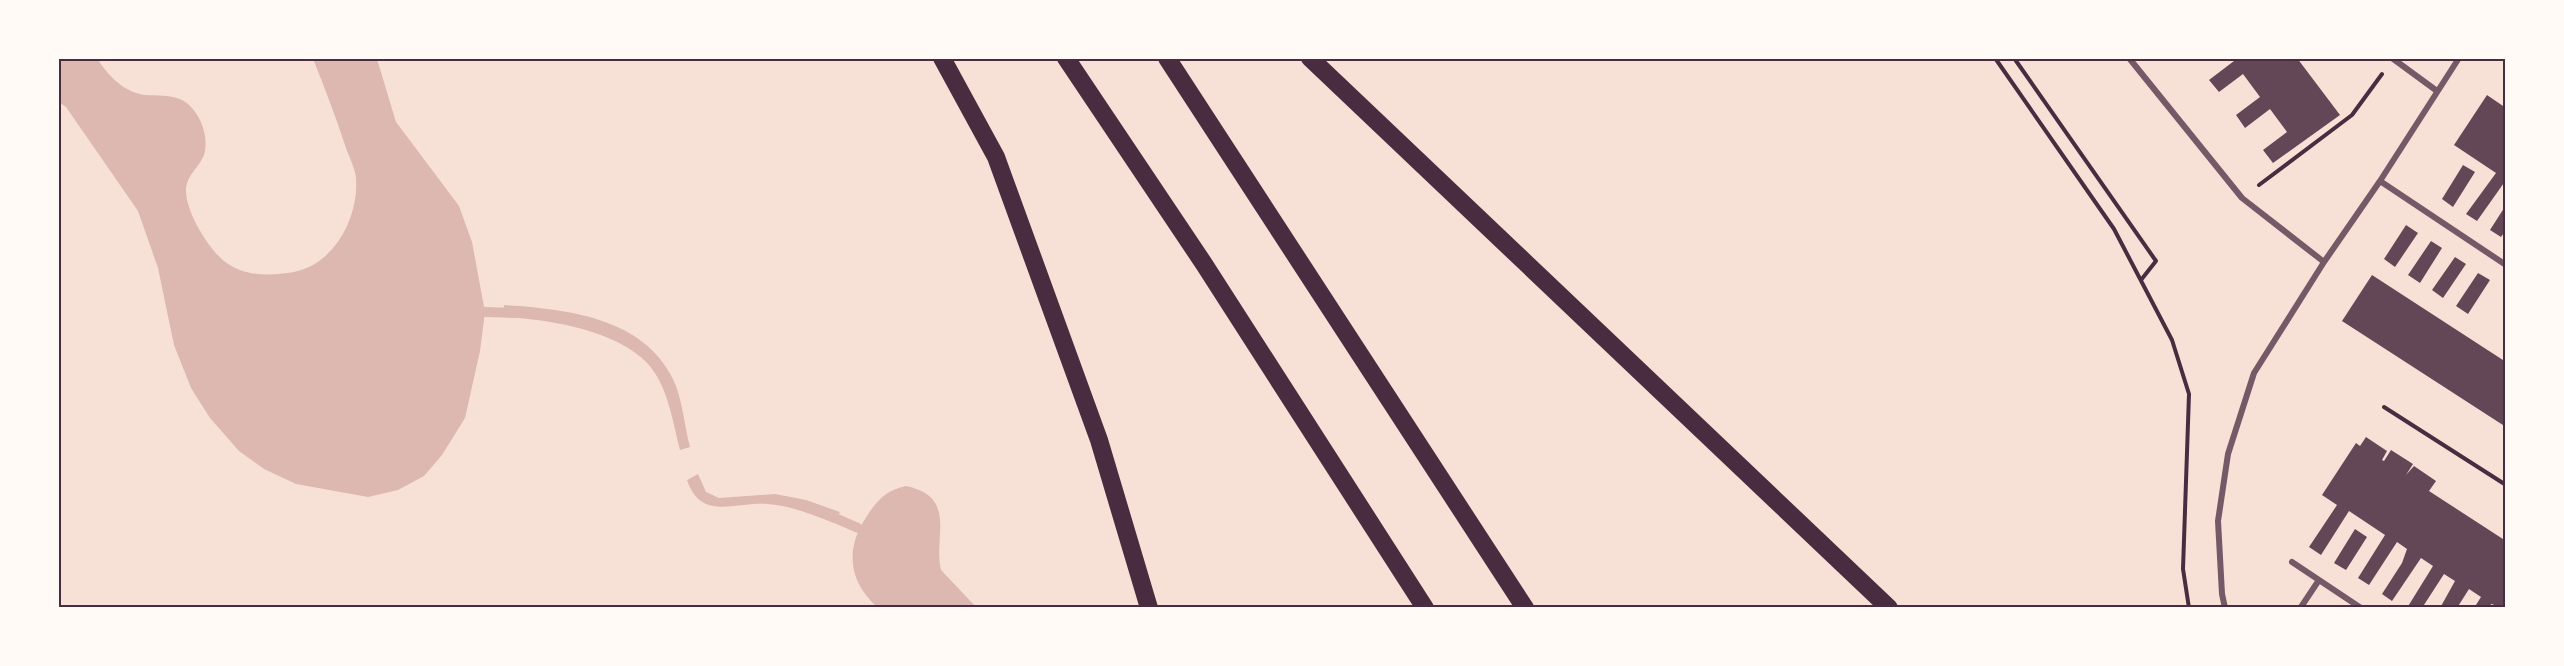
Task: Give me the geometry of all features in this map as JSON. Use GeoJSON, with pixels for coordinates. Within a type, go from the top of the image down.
{"type":"FeatureCollection","features":[{"type":"Feature","properties":{"kind":"highway"},"geometry":{"type":"LineString","coordinates":[[942,58],[996,157],[1099,440],[1149,608]]}},
{"type":"Feature","properties":{"kind":"highway"},"geometry":{"type":"LineString","coordinates":[[1066,58],[1204,264],[1425,608]]}},
{"type":"Feature","properties":{"kind":"highway"},"geometry":{"type":"LineString","coordinates":[[1167,58],[1526,608]]}},
{"type":"Feature","properties":{"kind":"highway"},"geometry":{"type":"LineString","coordinates":[[1310,58],[1889,608]]}},
{"type":"Feature","properties":{"kind":"street"},"geometry":{"type":"LineString","coordinates":[[2129,58],[2242,198],[2324,262]]}},
{"type":"Feature","properties":{"kind":"street"},"geometry":{"type":"LineString","coordinates":[[2225,608],[2222,594],[2218,521],[2228,454],[2254,373],[2324,262],[2380,181],[2459,58]]}},
{"type":"Feature","properties":{"kind":"street"},"geometry":{"type":"LineString","coordinates":[[2393,59],[2437,91]]}},
{"type":"Feature","properties":{"kind":"street"},"geometry":{"type":"LineString","coordinates":[[2380,181],[2505,265]]}},
{"type":"Feature","properties":{"kind":"street"},"geometry":{"type":"LineString","coordinates":[[2292,562],[2361,608]]}},
{"type":"Feature","properties":{"kind":"street"},"geometry":{"type":"LineString","coordinates":[[2301,607],[2319,580]]}},
{"type":"Feature","properties":{"kind":"path"},"geometry":{"type":"LineString","coordinates":[[1995,58],[2114,229],[2172,340],[2189,394],[2183,569],[2189,608]]}},
{"type":"Feature","properties":{"kind":"path"},"geometry":{"type":"LineString","coordinates":[[2014,58],[2156,261],[2140,280]]}},
{"type":"Feature","properties":{"kind":"path"},"geometry":{"type":"LineString","coordinates":[[2242,198],[2352,115],[2393,59]]}},
{"type":"Feature","properties":{"kind":"path"},"geometry":{"type":"LineString","coordinates":[[2384,407],[2505,485]]}},
{"type":"Feature","properties":{"kind":"shaded area"},"geometry":{"type":"Polygon","coordinates":[[[97,58],[112,77],[131,91],[138,94],[180,99],[185,101],[198,115],[206,142],[204,155],[190,176],[187,185],[187,200],[190,209],[205,239],[224,261],[240,270],[258,274],[294,272],[321,260],[341,237],[353,208],[356,193],[354,170],[313,59],[377,59],[396,122],[459,206],[472,242],[485,312],[480,351],[465,418],[442,455],[424,476],[398,490],[368,497],[296,484],[264,469],[239,451],[210,418],[191,388],[174,345],[158,268],[138,211],[66,107],[59,102],[59,59],[97,58]]]}},
{"type":"Feature","properties":{"kind":"shaded area"},"geometry":{"type":"Polygon","coordinates":[[[504,305],[552,310],[600,320],[622,329],[643,342],[660,358],[673,379],[690,447],[680,450],[669,405],[660,383],[648,364],[635,352],[580,328],[540,320],[503,317],[504,305]]]}},
{"type":"Feature","properties":{"kind":"shaded area"},"geometry":{"type":"Polygon","coordinates":[[[698,474],[706,492],[719,498],[775,494],[806,500],[840,512],[834,523],[784,506],[754,504],[720,507],[710,505],[701,501],[693,493],[687,480],[698,474]]]}},
{"type":"Feature","properties":{"kind":"shaded area"},"geometry":{"type":"Polygon","coordinates":[[[906,486],[922,491],[938,508],[941,570],[976,607],[877,607],[860,586],[855,575],[853,552],[860,528],[883,496],[906,486]]]}},
{"type":"Feature","properties":{"kind":"building"},"geometry":{"type":"Polygon","coordinates":[[[2232,58],[2297,58],[2340,115],[2273,163],[2263,150],[2287,132],[2270,109],[2245,128],[2236,115],[2260,97],[2243,74],[2219,92],[2209,80],[2234,61],[2232,58]]]}},
{"type":"Feature","properties":{"kind":"building"},"geometry":{"type":"Polygon","coordinates":[[[2487,95],[2506,108],[2506,180],[2477,221],[2466,214],[2496,173],[2454,145],[2487,95]]]}},
{"type":"Feature","properties":{"kind":"building"},"geometry":{"type":"Polygon","coordinates":[[[2463,165],[2475,172],[2453,207],[2442,199],[2463,165]]]}},
{"type":"Feature","properties":{"kind":"building"},"geometry":{"type":"Polygon","coordinates":[[[2506,205],[2506,230],[2501,237],[2490,230],[2506,205]]]}},
{"type":"Feature","properties":{"kind":"building"},"geometry":{"type":"Polygon","coordinates":[[[2406,225],[2418,233],[2395,267],[2384,259],[2406,225]]]}},
{"type":"Feature","properties":{"kind":"building"},"geometry":{"type":"Polygon","coordinates":[[[2431,241],[2442,248],[2420,283],[2408,275],[2431,241]]]}},
{"type":"Feature","properties":{"kind":"building"},"geometry":{"type":"Polygon","coordinates":[[[2455,257],[2466,264],[2443,298],[2432,290],[2455,257]]]}},
{"type":"Feature","properties":{"kind":"building"},"geometry":{"type":"Polygon","coordinates":[[[2478,273],[2490,280],[2468,314],[2456,306],[2478,273]]]}},
{"type":"Feature","properties":{"kind":"building"},"geometry":{"type":"Polygon","coordinates":[[[2372,275],[2506,362],[2506,427],[2342,321],[2372,275]]]}},
{"type":"Feature","properties":{"kind":"building"},"geometry":{"type":"Polygon","coordinates":[[[2366,437],[2387,451],[2382,460],[2384,461],[2391,450],[2413,464],[2406,475],[2414,466],[2436,481],[2429,491],[2506,541],[2506,608],[2491,604],[2490,608],[2474,608],[2481,597],[2469,589],[2457,608],[2440,608],[2455,581],[2444,574],[2422,608],[2407,608],[2433,566],[2421,558],[2392,601],[2382,594],[2402,563],[2407,549],[2397,542],[2369,585],[2358,578],[2385,535],[2349,511],[2321,555],[2309,547],[2337,505],[2322,495],[2356,443],[2360,446],[2366,437]]]}},
{"type":"Feature","properties":{"kind":"building"},"geometry":{"type":"Polygon","coordinates":[[[2355,529],[2367,537],[2346,570],[2334,563],[2355,529]]]}},
{"type":"Feature","properties":{"kind":"waterway"},"geometry":{"type":"LineString","coordinates":[[485,312],[516,313]]}},
{"type":"Feature","properties":{"kind":"waterway"},"geometry":{"type":"LineString","coordinates":[[826,514],[858,528]]}}]}
